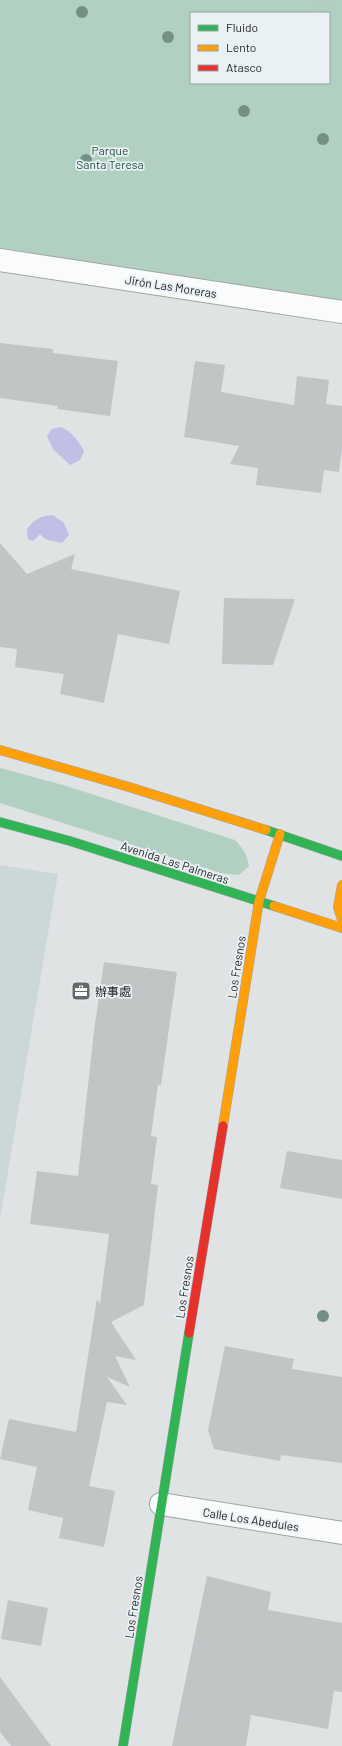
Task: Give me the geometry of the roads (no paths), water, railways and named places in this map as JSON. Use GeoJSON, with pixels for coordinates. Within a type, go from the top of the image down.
{"type":"FeatureCollection","features":[{"type":"Feature","properties":{"kind":"street","name":"Jirón Las Moreras"},"geometry":{"type":"LineString","coordinates":[[0,260],[342,312]]}},
{"type":"Feature","properties":{"kind":"street"},"geometry":{"type":"LineString","coordinates":[[0,750],[91,775],[280,834],[342,856]]}},
{"type":"Feature","properties":{"kind":"street","name":"Avenida Las Palmeras"},"geometry":{"type":"LineString","coordinates":[[0,822],[70,841],[342,928]]}},
{"type":"Feature","properties":{"kind":"street","name":"Los Fresnos"},"geometry":{"type":"LineString","coordinates":[[123,1746],[259,901],[280,834]]}},
{"type":"Feature","properties":{"kind":"street"},"geometry":{"type":"LineString","coordinates":[[342,885],[338,900],[340,917],[342,920]]}},
{"type":"Feature","properties":{"kind":"street","name":"Calle Los Abedules"},"geometry":{"type":"LineString","coordinates":[[161,1504],[342,1533]]}},
{"type":"Feature","properties":{"kind":"water"},"geometry":{"type":"Polygon","coordinates":[[[61,427],[74,437],[84,451],[80,460],[70,465],[53,449],[47,436],[52,429],[61,427]]]}},
{"type":"Feature","properties":{"kind":"water"},"geometry":{"type":"Polygon","coordinates":[[[53,515],[64,523],[69,535],[62,543],[45,539],[40,534],[33,541],[28,539],[27,529],[33,523],[41,517],[53,515]]]}},
{"type":"Feature","properties":{"kind":"place","name":"辦事處"},"geometry":{"type":"Point","coordinates":[81,991]}},
{"type":"Feature","properties":{"kind":"park label","name":"Parque Santa Teresa"},"geometry":{"type":"Point","coordinates":[110,157]}}]}
